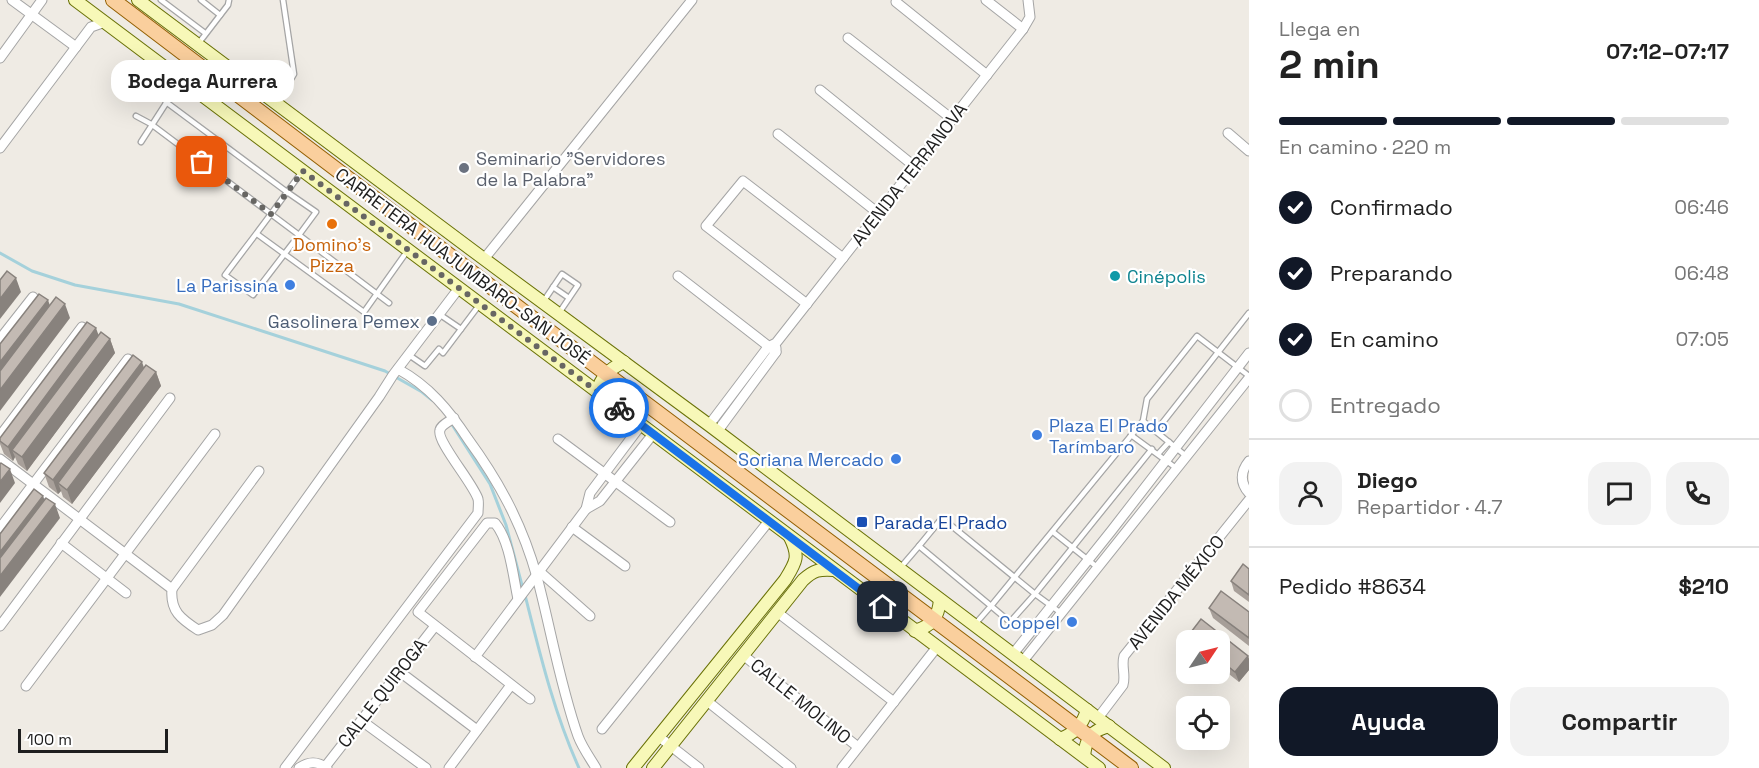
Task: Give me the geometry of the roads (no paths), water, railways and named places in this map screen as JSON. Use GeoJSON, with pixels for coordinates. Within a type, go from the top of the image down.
{"type":"FeatureCollection","features":[{"type":"Feature","properties":{"kind":"main road","name":"CARRETERA HUAJUMBARO-SAN JOSÉ"},"geometry":{"type":"LineString","coordinates":[[113,0],[605,374],[1131,768]]}},
{"type":"Feature","properties":{"kind":"street"},"geometry":{"type":"LineString","coordinates":[[12,0],[76,47]]}},
{"type":"Feature","properties":{"kind":"street"},"geometry":{"type":"LineString","coordinates":[[0,58],[42,0]]}},
{"type":"Feature","properties":{"kind":"street"},"geometry":{"type":"LineString","coordinates":[[75,0],[1100,768]]}},
{"type":"Feature","properties":{"kind":"street"},"geometry":{"type":"LineString","coordinates":[[138,0],[713,428],[1164,768]]}},
{"type":"Feature","properties":{"kind":"street"},"geometry":{"type":"LineString","coordinates":[[484,259],[692,0]]}},
{"type":"Feature","properties":{"kind":"street"},"geometry":{"type":"LineString","coordinates":[[987,0],[1023,29]]}},
{"type":"Feature","properties":{"kind":"street","name":"AVENIDA TERRANOVA"},"geometry":{"type":"LineString","coordinates":[[713,428],[773,347],[1023,29],[1030,17],[1028,0]]}},
{"type":"Feature","properties":{"kind":"street"},"geometry":{"type":"LineString","coordinates":[[896,2],[987,75]]}},
{"type":"Feature","properties":{"kind":"street"},"geometry":{"type":"LineString","coordinates":[[0,148],[91,27],[105,22]]}},
{"type":"Feature","properties":{"kind":"street"},"geometry":{"type":"LineString","coordinates":[[848,38],[952,120]]}},
{"type":"Feature","properties":{"kind":"street"},"geometry":{"type":"LineString","coordinates":[[820,90],[914,166]]}},
{"type":"Feature","properties":{"kind":"street"},"geometry":{"type":"LineString","coordinates":[[1228,133],[1249,151]]}},
{"type":"Feature","properties":{"kind":"street"},"geometry":{"type":"LineString","coordinates":[[778,134],[878,213]]}},
{"type":"Feature","properties":{"kind":"street"},"geometry":{"type":"LineString","coordinates":[[807,304],[706,226],[743,181],[843,258]]}},
{"type":"Feature","properties":{"kind":"street"},"geometry":{"type":"LineString","coordinates":[[678,276],[773,347]]}},
{"type":"Feature","properties":{"kind":"street"},"geometry":{"type":"LineString","coordinates":[[259,471],[172,589],[170,603],[182,620],[198,630],[212,625],[223,615],[396,372],[459,288]]}},
{"type":"Feature","properties":{"kind":"street"},"geometry":{"type":"LineString","coordinates":[[0,339],[33,297]]}},
{"type":"Feature","properties":{"kind":"street"},"geometry":{"type":"LineString","coordinates":[[531,342],[548,330],[557,313]]}},
{"type":"Feature","properties":{"kind":"street"},"geometry":{"type":"LineString","coordinates":[[0,436],[82,327]]}},
{"type":"Feature","properties":{"kind":"street"},"geometry":{"type":"LineString","coordinates":[[1018,657],[1050,606],[1089,559],[1162,457],[1249,353]]}},
{"type":"Feature","properties":{"kind":"street"},"geometry":{"type":"LineString","coordinates":[[0,528],[128,359]]}},
{"type":"Feature","properties":{"kind":"street"},"geometry":{"type":"LineString","coordinates":[[597,392],[605,374],[614,366],[624,362]]}},
{"type":"Feature","properties":{"kind":"street"},"geometry":{"type":"LineString","coordinates":[[396,372],[412,377],[448,409],[492,472],[503,492],[522,532],[536,576],[579,738],[596,768]]}},
{"type":"Feature","properties":{"kind":"street"},"geometry":{"type":"LineString","coordinates":[[1018,657],[1061,613],[1249,377]]}},
{"type":"Feature","properties":{"kind":"street"},"geometry":{"type":"LineString","coordinates":[[0,626],[170,398]]}},
{"type":"Feature","properties":{"kind":"street"},"geometry":{"type":"LineString","coordinates":[[285,768],[478,513],[478,499],[440,438],[441,427],[453,419]]}},
{"type":"Feature","properties":{"kind":"street"},"geometry":{"type":"LineString","coordinates":[[586,509],[590,494],[641,425]]}},
{"type":"Feature","properties":{"kind":"street"},"geometry":{"type":"LineString","coordinates":[[26,686],[215,434]]}},
{"type":"Feature","properties":{"kind":"street"},"geometry":{"type":"LineString","coordinates":[[475,657],[586,509],[600,501],[653,434]]}},
{"type":"Feature","properties":{"kind":"street"},"geometry":{"type":"LineString","coordinates":[[558,439],[670,522]]}},
{"type":"Feature","properties":{"kind":"street"},"geometry":{"type":"LineString","coordinates":[[0,459],[172,589]]}},
{"type":"Feature","properties":{"kind":"street"},"geometry":{"type":"LineString","coordinates":[[1249,461],[1243,470],[1242,477],[1243,484],[1249,493]]}},
{"type":"Feature","properties":{"kind":"street","name":"AVENIDA MÉXICO"},"geometry":{"type":"LineString","coordinates":[[1098,718],[1123,685],[1125,678],[1122,663],[1125,656],[1249,500]]}},
{"type":"Feature","properties":{"kind":"street"},"geometry":{"type":"LineString","coordinates":[[602,729],[769,521]]}},
{"type":"Feature","properties":{"kind":"street"},"geometry":{"type":"LineString","coordinates":[[520,596],[500,530],[495,523],[487,523],[418,612],[530,699]]}},
{"type":"Feature","properties":{"kind":"street"},"geometry":{"type":"LineString","coordinates":[[572,527],[625,566]]}},
{"type":"Feature","properties":{"kind":"street"},"geometry":{"type":"LineString","coordinates":[[633,768],[785,580],[795,563],[796,550],[789,536]]}},
{"type":"Feature","properties":{"kind":"street"},"geometry":{"type":"LineString","coordinates":[[61,543],[126,593]]}},
{"type":"Feature","properties":{"kind":"street"},"geometry":{"type":"LineString","coordinates":[[653,768],[796,588],[809,574],[819,569],[834,570]]}},
{"type":"Feature","properties":{"kind":"street"},"geometry":{"type":"LineString","coordinates":[[536,576],[590,616]]}},
{"type":"Feature","properties":{"kind":"street"},"geometry":{"type":"LineString","coordinates":[[785,580],[796,588]]}},
{"type":"Feature","properties":{"kind":"street"},"geometry":{"type":"LineString","coordinates":[[915,631],[926,627],[934,620],[939,610],[940,600]]}},
{"type":"Feature","properties":{"kind":"street"},"geometry":{"type":"LineString","coordinates":[[777,612],[894,702]]}},
{"type":"Feature","properties":{"kind":"street","name":"CALLE QUIROGA"},"geometry":{"type":"LineString","coordinates":[[299,768],[309,762],[319,763],[326,767],[435,626]]}},
{"type":"Feature","properties":{"kind":"street"},"geometry":{"type":"LineString","coordinates":[[842,768],[937,647]]}},
{"type":"Feature","properties":{"kind":"street","name":"CALLE MOLINO"},"geometry":{"type":"LineString","coordinates":[[743,655],[858,747]]}},
{"type":"Feature","properties":{"kind":"street"},"geometry":{"type":"LineString","coordinates":[[400,672],[477,730]]}},
{"type":"Feature","properties":{"kind":"street"},"geometry":{"type":"LineString","coordinates":[[449,768],[511,685]]}},
{"type":"Feature","properties":{"kind":"street"},"geometry":{"type":"LineString","coordinates":[[707,701],[791,768]]}},
{"type":"Feature","properties":{"kind":"street"},"geometry":{"type":"LineString","coordinates":[[1084,756],[1084,719],[1087,710]]}},
{"type":"Feature","properties":{"kind":"street"},"geometry":{"type":"LineString","coordinates":[[362,720],[426,768]]}},
{"type":"Feature","properties":{"kind":"street"},"geometry":{"type":"LineString","coordinates":[[1060,739],[1108,726]]}},
{"type":"Feature","properties":{"kind":"street"},"geometry":{"type":"LineString","coordinates":[[658,736],[699,768]]}},
{"type":"Feature","properties":{"kind":"lane"},"geometry":{"type":"LineString","coordinates":[[161,0],[206,33]]}},
{"type":"Feature","properties":{"kind":"lane"},"geometry":{"type":"LineString","coordinates":[[201,0],[220,15]]}},
{"type":"Feature","properties":{"kind":"lane"},"geometry":{"type":"LineString","coordinates":[[197,45],[228,5],[229,0]]}},
{"type":"Feature","properties":{"kind":"lane"},"geometry":{"type":"LineString","coordinates":[[276,104],[294,74],[283,0]]}},
{"type":"Feature","properties":{"kind":"lane"},"geometry":{"type":"LineString","coordinates":[[141,142],[181,80]]}},
{"type":"Feature","properties":{"kind":"lane"},"geometry":{"type":"LineString","coordinates":[[166,102],[287,192],[316,212],[253,295],[225,274],[257,234],[287,192],[303,171]]}},
{"type":"Feature","properties":{"kind":"lane"},"geometry":{"type":"LineString","coordinates":[[136,116],[151,124],[389,303]]}},
{"type":"Feature","properties":{"kind":"lane"},"geometry":{"type":"LineString","coordinates":[[257,234],[364,312],[408,250]]}},
{"type":"Feature","properties":{"kind":"lane"},"geometry":{"type":"LineString","coordinates":[[543,302],[562,274],[578,285],[557,313]]}},
{"type":"Feature","properties":{"kind":"lane"},"geometry":{"type":"LineString","coordinates":[[553,287],[569,298]]}},
{"type":"Feature","properties":{"kind":"lane"},"geometry":{"type":"LineString","coordinates":[[409,354],[425,366],[439,349],[443,353],[480,304]]}},
{"type":"Feature","properties":{"kind":"lane"},"geometry":{"type":"LineString","coordinates":[[1156,430],[1249,313]]}},
{"type":"Feature","properties":{"kind":"lane"},"geometry":{"type":"LineString","coordinates":[[439,314],[461,329]]}},
{"type":"Feature","properties":{"kind":"lane"},"geometry":{"type":"LineString","coordinates":[[974,625],[1143,421],[1147,399],[1197,336],[1249,377]]}},
{"type":"Feature","properties":{"kind":"lane"},"geometry":{"type":"LineString","coordinates":[[1143,421],[1186,456]]}},
{"type":"Feature","properties":{"kind":"lane"},"geometry":{"type":"LineString","coordinates":[[1131,435],[1176,468]]}},
{"type":"Feature","properties":{"kind":"lane"},"geometry":{"type":"LineString","coordinates":[[919,546],[1010,622],[1152,449]]}},
{"type":"Feature","properties":{"kind":"lane"},"geometry":{"type":"LineString","coordinates":[[900,569],[942,518],[1061,613]]}},
{"type":"Feature","properties":{"kind":"lane"},"geometry":{"type":"LineString","coordinates":[[1053,531],[1097,567]]}},
{"type":"Feature","properties":{"kind":"waterway"},"geometry":{"type":"LineString","coordinates":[[0,253],[32,271],[75,285],[179,304],[385,371],[432,400]]}},
{"type":"Feature","properties":{"kind":"waterway"},"geometry":{"type":"LineString","coordinates":[[451,423],[490,484],[506,525],[523,589]]}},
{"type":"Feature","properties":{"kind":"waterway"},"geometry":{"type":"LineString","coordinates":[[525,595],[555,705],[579,768]]}},
{"type":"Feature","properties":{"kind":"place","name":"Bodega Aurrera"},"geometry":{"type":"Point","coordinates":[202,162]}},
{"type":"Feature","properties":{"kind":"place","name":"Seminario \"Servidores de la Palabra\""},"geometry":{"type":"Point","coordinates":[464,168]}},
{"type":"Feature","properties":{"kind":"place","name":"Domino's Pizza"},"geometry":{"type":"Point","coordinates":[332,224]}},
{"type":"Feature","properties":{"kind":"place","name":"Cinépolis"},"geometry":{"type":"Point","coordinates":[1115,276]}},
{"type":"Feature","properties":{"kind":"place","name":"La Parissina"},"geometry":{"type":"Point","coordinates":[290,285]}},
{"type":"Feature","properties":{"kind":"place","name":"Gasolinera Pemex"},"geometry":{"type":"Point","coordinates":[432,321]}},
{"type":"Feature","properties":{"kind":"place","name":"Plaza El Prado Tarímbaro"},"geometry":{"type":"Point","coordinates":[1037,435]}},
{"type":"Feature","properties":{"kind":"place","name":"Soriana Mercado"},"geometry":{"type":"Point","coordinates":[896,459]}},
{"type":"Feature","properties":{"kind":"place","name":"Parada El Prado"},"geometry":{"type":"Point","coordinates":[862,522]}},
{"type":"Feature","properties":{"kind":"place","name":"Coppel"},"geometry":{"type":"Point","coordinates":[1072,622]}}]}
